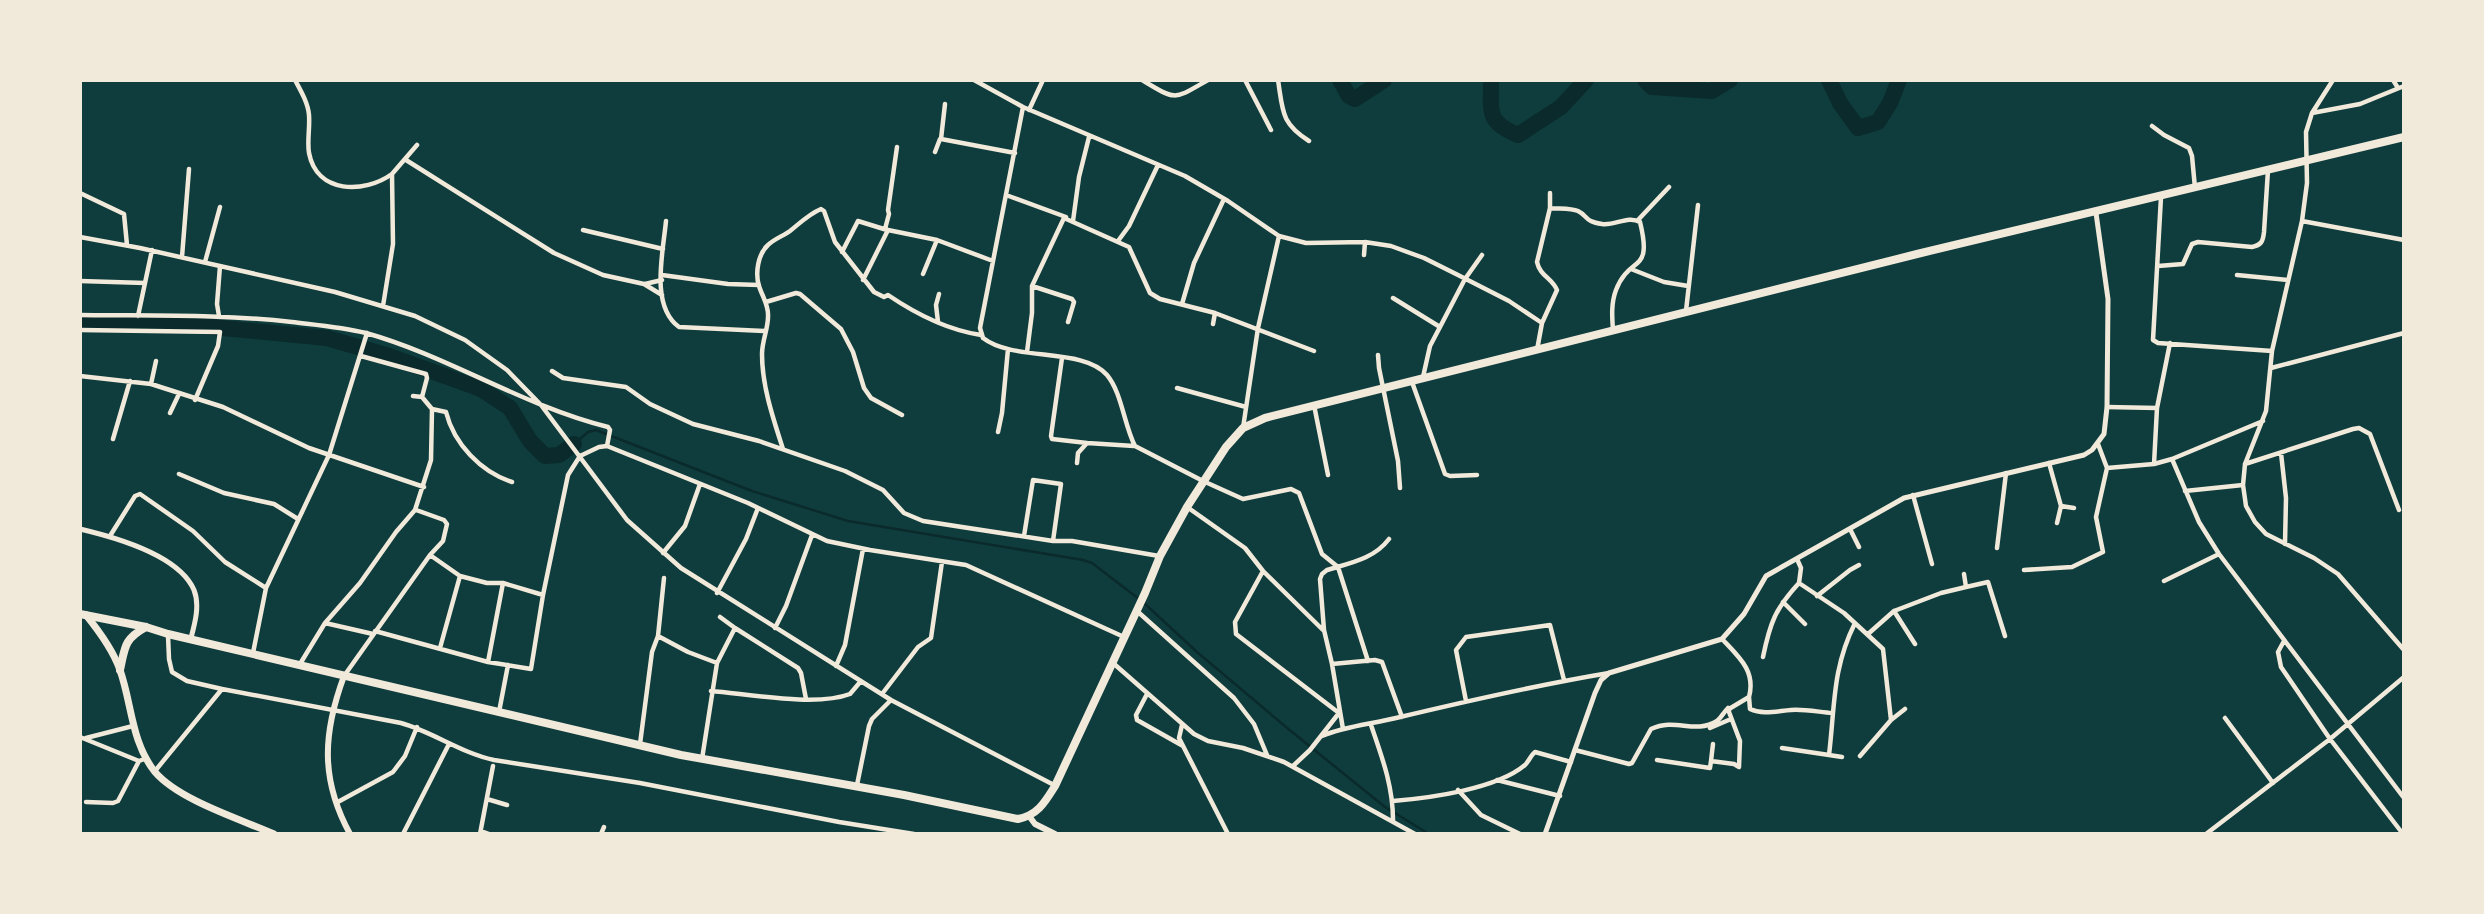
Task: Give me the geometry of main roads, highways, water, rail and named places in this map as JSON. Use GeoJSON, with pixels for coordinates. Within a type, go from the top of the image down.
{"type":"FeatureCollection","features":[{"type":"Feature","properties":{"kind":"highway"},"geometry":{"type":"LineString","coordinates":[[83,615],[146,627],[702,759],[857,786],[1018,819],[1029,816],[1042,806],[1055,786],[1138,610],[1160,556],[1203,481],[1226,447],[1243,428],[1265,418],[1423,377],[2403,137]]}},
{"type":"Feature","properties":{"kind":"highway"},"geometry":{"type":"LineString","coordinates":[[120,670],[125,643],[133,634],[146,627]]}},
{"type":"Feature","properties":{"kind":"main road"},"geometry":{"type":"LineString","coordinates":[[83,615],[99,631],[120,670],[133,726],[155,771],[197,801],[274,834]]}},
{"type":"Feature","properties":{"kind":"main road"},"geometry":{"type":"LineString","coordinates":[[344,676],[332,710],[327,758],[331,788],[350,834]]}},
{"type":"Feature","properties":{"kind":"main road"},"geometry":{"type":"LineString","coordinates":[[1029,816],[1035,824],[1055,834]]}},
{"type":"Feature","properties":{"kind":"waterway"},"geometry":{"type":"LineString","coordinates":[[1340,80],[1349,96],[1355,99],[1384,80]]}},
{"type":"Feature","properties":{"kind":"waterway"},"geometry":{"type":"LineString","coordinates":[[1491,80],[1492,115],[1500,125],[1518,135],[1561,107],[1586,80]]}},
{"type":"Feature","properties":{"kind":"waterway"},"geometry":{"type":"LineString","coordinates":[[1645,80],[1652,87],[1712,91],[1730,80]]}},
{"type":"Feature","properties":{"kind":"waterway"},"geometry":{"type":"LineString","coordinates":[[1829,80],[1840,103],[1858,128],[1878,122],[1890,103],[1899,80]]}},
{"type":"Feature","properties":{"kind":"waterway"},"geometry":{"type":"LineString","coordinates":[[80,322],[150,321],[327,338],[389,356],[481,389],[510,408],[530,441],[545,456],[559,455],[574,444]]}},
{"type":"Feature","properties":{"kind":"waterway"},"geometry":{"type":"LineString","coordinates":[[574,444],[588,432],[596,430],[752,491],[848,521],[1083,560],[1092,563],[1139,599]]}},
{"type":"Feature","properties":{"kind":"waterway"},"geometry":{"type":"LineString","coordinates":[[1144,603],[1286,727],[1385,807],[1429,834]]}}]}
